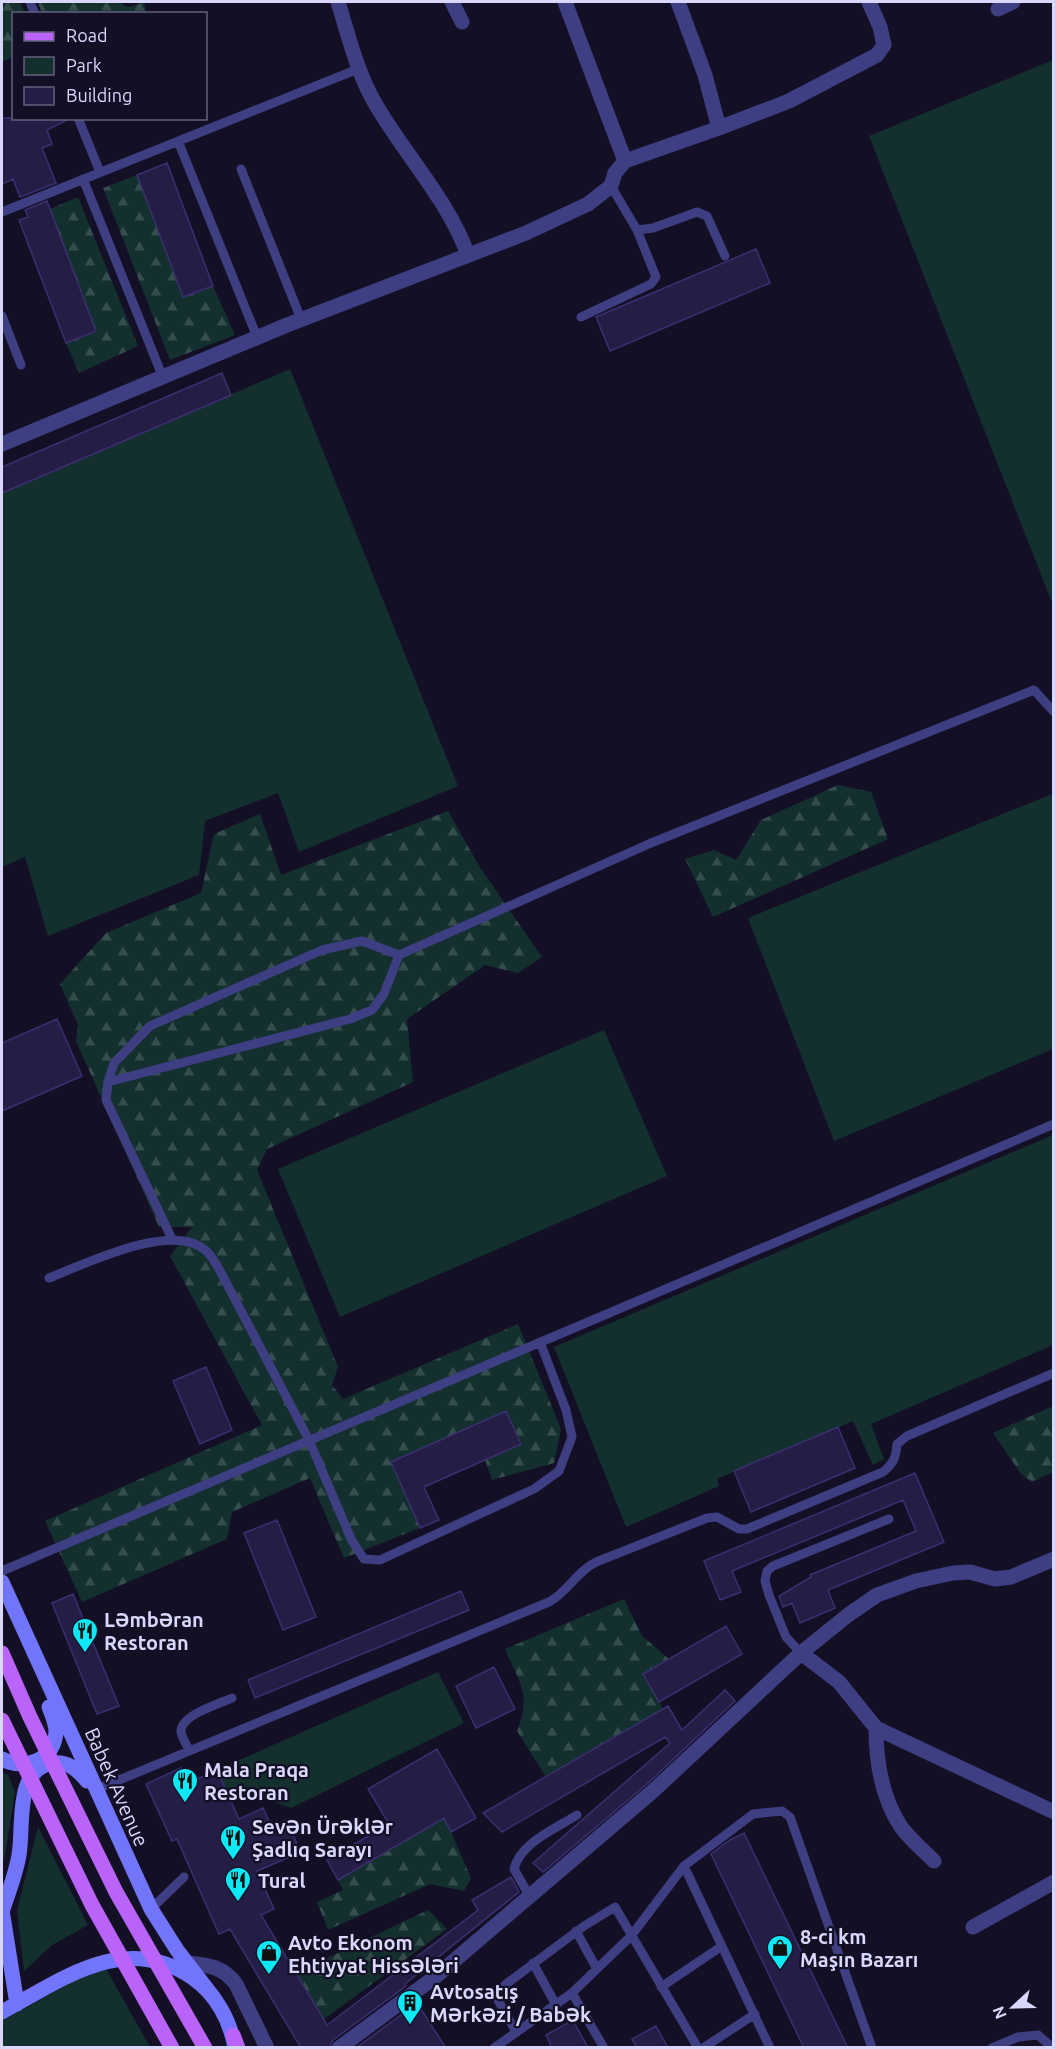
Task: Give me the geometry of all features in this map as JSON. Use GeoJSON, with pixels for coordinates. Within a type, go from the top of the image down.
{"type":"FeatureCollection","features":[{"type":"Feature","properties":{"kind":"main road"},"geometry":{"type":"LineString","coordinates":[[2,1583],[56,1728],[52,1747],[36,1762],[25,1765],[14,1764],[2,1759]]}},
{"type":"Feature","properties":{"kind":"main road","name":"Babek Avenue"},"geometry":{"type":"LineString","coordinates":[[2,1583],[151,1909],[187,1964],[214,1998]]}},
{"type":"Feature","properties":{"kind":"main road"},"geometry":{"type":"LineString","coordinates":[[2,1653],[35,1727],[116,1892],[205,2048]]}},
{"type":"Feature","properties":{"kind":"main road"},"geometry":{"type":"LineString","coordinates":[[2,1720],[92,1905],[172,2048]]}},
{"type":"Feature","properties":{"kind":"main road"},"geometry":{"type":"LineString","coordinates":[[17,2004],[4,1942],[2,1911],[19,1858],[25,1789],[38,1769],[51,1764],[70,1765],[95,1790]]}},
{"type":"Feature","properties":{"kind":"main road"},"geometry":{"type":"LineString","coordinates":[[2,2012],[66,1977],[101,1962],[117,1958],[151,1959],[182,1970],[199,1982],[214,1998],[225,2016],[235,2043]]}},
{"type":"Feature","properties":{"kind":"street"},"geometry":{"type":"LineString","coordinates":[[338,2],[358,69],[376,105],[452,219],[468,255]]}},
{"type":"Feature","properties":{"kind":"street"},"geometry":{"type":"LineString","coordinates":[[452,2],[462,22]]}},
{"type":"Feature","properties":{"kind":"street"},"geometry":{"type":"LineString","coordinates":[[565,2],[625,161]]}},
{"type":"Feature","properties":{"kind":"street"},"geometry":{"type":"LineString","coordinates":[[678,2],[705,75],[719,128]]}},
{"type":"Feature","properties":{"kind":"street"},"geometry":{"type":"LineString","coordinates":[[2,444],[162,375],[526,233],[588,204],[611,186],[615,173],[625,161],[789,101],[877,55],[884,45],[880,27],[869,2]]}},
{"type":"Feature","properties":{"kind":"street"},"geometry":{"type":"LineString","coordinates":[[998,9],[1013,2]]}},
{"type":"Feature","properties":{"kind":"street"},"geometry":{"type":"LineString","coordinates":[[339,2048],[435,1977],[654,1791],[801,1653],[877,1595],[916,1581],[953,1573],[970,1572],[995,1579],[1011,1577],[1053,1558]]}},
{"type":"Feature","properties":{"kind":"street"},"geometry":{"type":"LineString","coordinates":[[801,1653],[839,1682],[876,1728],[1053,1812]]}},
{"type":"Feature","properties":{"kind":"street"},"geometry":{"type":"LineString","coordinates":[[876,1728],[878,1771],[888,1800],[902,1827],[934,1861]]}},
{"type":"Feature","properties":{"kind":"street"},"geometry":{"type":"LineString","coordinates":[[973,1927],[1053,1882]]}},
{"type":"Feature","properties":{"kind":"street"},"geometry":{"type":"LineString","coordinates":[[151,1959],[218,1968],[229,1975],[236,1984],[267,2048]]}},
{"type":"Feature","properties":{"kind":"lane"},"geometry":{"type":"LineString","coordinates":[[2,212],[358,69]]}},
{"type":"Feature","properties":{"kind":"lane"},"geometry":{"type":"LineString","coordinates":[[79,120],[100,172]]}},
{"type":"Feature","properties":{"kind":"lane"},"geometry":{"type":"LineString","coordinates":[[178,141],[257,337]]}},
{"type":"Feature","properties":{"kind":"lane"},"geometry":{"type":"LineString","coordinates":[[241,169],[301,320]]}},
{"type":"Feature","properties":{"kind":"lane"},"geometry":{"type":"LineString","coordinates":[[83,179],[162,375]]}},
{"type":"Feature","properties":{"kind":"lane"},"geometry":{"type":"LineString","coordinates":[[580,317],[651,284],[656,277],[637,230],[611,186]]}},
{"type":"Feature","properties":{"kind":"lane"},"geometry":{"type":"LineString","coordinates":[[637,230],[653,228],[697,212],[707,216],[725,255]]}},
{"type":"Feature","properties":{"kind":"lane"},"geometry":{"type":"LineString","coordinates":[[2,316],[21,365]]}},
{"type":"Feature","properties":{"kind":"lane"},"geometry":{"type":"LineString","coordinates":[[172,1239],[106,1100],[108,1082],[114,1063],[150,1026],[322,950],[362,941],[399,955],[651,843],[1034,690],[1053,712]]}},
{"type":"Feature","properties":{"kind":"lane"},"geometry":{"type":"LineString","coordinates":[[108,1082],[350,1019],[372,1010],[384,994],[399,955]]}},
{"type":"Feature","properties":{"kind":"lane"},"geometry":{"type":"LineString","coordinates":[[2,1571],[1053,1124]]}},
{"type":"Feature","properties":{"kind":"lane"},"geometry":{"type":"LineString","coordinates":[[49,1278],[144,1242],[172,1239],[194,1244],[205,1250],[219,1269],[309,1440],[352,1541],[364,1559],[380,1560],[534,1489],[559,1471],[572,1437],[566,1410],[540,1342]]}},
{"type":"Feature","properties":{"kind":"lane"},"geometry":{"type":"LineString","coordinates":[[95,1790],[549,1602],[566,1590],[584,1568],[596,1562],[707,1518],[717,1518],[739,1529],[747,1529],[883,1472],[896,1458],[897,1444],[907,1436],[1053,1373]]}},
{"type":"Feature","properties":{"kind":"lane"},"geometry":{"type":"LineString","coordinates":[[801,1653],[786,1637],[769,1595],[765,1581],[767,1571],[773,1566],[889,1519]]}},
{"type":"Feature","properties":{"kind":"lane"},"geometry":{"type":"LineString","coordinates":[[189,1750],[181,1731],[184,1722],[192,1715],[232,1698]]}},
{"type":"Feature","properties":{"kind":"lane"},"geometry":{"type":"LineString","coordinates":[[494,2048],[572,1993],[631,1936],[684,1866],[753,1814],[782,1811],[790,1817],[872,2048]]}},
{"type":"Feature","properties":{"kind":"lane"},"geometry":{"type":"LineString","coordinates":[[530,1897],[514,1869],[517,1859],[527,1848],[577,1815]]}},
{"type":"Feature","properties":{"kind":"lane"},"geometry":{"type":"LineString","coordinates":[[684,1866],[771,2048]]}},
{"type":"Feature","properties":{"kind":"lane"},"geometry":{"type":"LineString","coordinates":[[151,1909],[184,1877]]}},
{"type":"Feature","properties":{"kind":"lane"},"geometry":{"type":"LineString","coordinates":[[513,2048],[512,2035],[494,1993],[576,1931],[615,1907],[698,2048]]}},
{"type":"Feature","properties":{"kind":"lane"},"geometry":{"type":"LineString","coordinates":[[576,1931],[597,1969]]}},
{"type":"Feature","properties":{"kind":"lane"},"geometry":{"type":"LineString","coordinates":[[661,1987],[722,1946]]}},
{"type":"Feature","properties":{"kind":"lane"},"geometry":{"type":"LineString","coordinates":[[533,1963],[556,2005]]}},
{"type":"Feature","properties":{"kind":"lane"},"geometry":{"type":"LineString","coordinates":[[572,1993],[604,2048]]}},
{"type":"Feature","properties":{"kind":"lane"},"geometry":{"type":"LineString","coordinates":[[703,2048],[755,2014]]}},
{"type":"Feature","properties":{"kind":"lane"},"geometry":{"type":"LineString","coordinates":[[992,2048],[1018,2037],[1038,2035],[1053,2048]]}},
{"type":"Feature","properties":{"kind":"green space"},"geometry":{"type":"Polygon","coordinates":[[[2,2],[20,2],[25,12],[12,12],[12,57],[2,62],[2,2]]]}},
{"type":"Feature","properties":{"kind":"green space"},"geometry":{"type":"Polygon","coordinates":[[[122,2],[124,6],[130,7],[144,2],[146,12],[42,12],[38,3],[122,2]]]}},
{"type":"Feature","properties":{"kind":"green space"},"geometry":{"type":"Polygon","coordinates":[[[1053,60],[1053,605],[869,136],[1053,60]]]}},
{"type":"Feature","properties":{"kind":"green space"},"geometry":{"type":"Polygon","coordinates":[[[137,175],[183,297],[213,286],[235,335],[170,360],[103,188],[137,175]]]}},
{"type":"Feature","properties":{"kind":"green space"},"geometry":{"type":"Polygon","coordinates":[[[78,197],[138,346],[79,373],[66,343],[96,331],[50,209],[78,197]]]}},
{"type":"Feature","properties":{"kind":"green space"},"geometry":{"type":"Polygon","coordinates":[[[290,369],[458,786],[299,852],[278,793],[205,821],[199,875],[48,936],[25,857],[2,867],[2,493],[290,369]]]}},
{"type":"Feature","properties":{"kind":"green space"},"geometry":{"type":"Polygon","coordinates":[[[838,785],[871,792],[888,839],[713,917],[685,859],[714,850],[736,860],[761,820],[838,785]]]}},
{"type":"Feature","properties":{"kind":"green space"},"geometry":{"type":"Polygon","coordinates":[[[1052,794],[1053,1049],[834,1141],[748,918],[1052,794]]]}},
{"type":"Feature","properties":{"kind":"green space"},"geometry":{"type":"Polygon","coordinates":[[[448,811],[479,866],[542,957],[518,973],[485,965],[407,1019],[413,1082],[267,1149],[257,1170],[338,1367],[332,1385],[343,1399],[518,1324],[561,1429],[554,1463],[492,1480],[485,1460],[521,1444],[506,1411],[391,1462],[420,1528],[344,1558],[310,1478],[232,1512],[227,1539],[82,1602],[45,1521],[262,1425],[170,1256],[192,1227],[159,1227],[76,1041],[78,1025],[60,984],[106,933],[201,893],[214,834],[260,814],[281,875],[448,811]]]}},
{"type":"Feature","properties":{"kind":"green space"},"geometry":{"type":"Polygon","coordinates":[[[604,1030],[667,1176],[340,1317],[278,1169],[604,1030]]]}},
{"type":"Feature","properties":{"kind":"green space"},"geometry":{"type":"Polygon","coordinates":[[[1053,1135],[1053,1345],[871,1424],[884,1459],[873,1465],[853,1421],[717,1479],[719,1486],[626,1527],[554,1347],[1053,1135]]]}},
{"type":"Feature","properties":{"kind":"green space"},"geometry":{"type":"Polygon","coordinates":[[[1053,1406],[1053,1472],[1032,1482],[1021,1474],[993,1433],[1053,1406]]]}},
{"type":"Feature","properties":{"kind":"green space"},"geometry":{"type":"Polygon","coordinates":[[[624,1599],[642,1636],[669,1659],[643,1674],[663,1709],[546,1777],[517,1731],[523,1708],[522,1689],[505,1649],[624,1599]]]}},
{"type":"Feature","properties":{"kind":"green space"},"geometry":{"type":"Polygon","coordinates":[[[438,1672],[464,1723],[291,1808],[263,1798],[229,1798],[217,1770],[438,1672]]]}},
{"type":"Feature","properties":{"kind":"green space"},"geometry":{"type":"Polygon","coordinates":[[[2,1772],[8,1775],[15,1792],[4,1861],[2,1853],[2,1772]]]}},
{"type":"Feature","properties":{"kind":"green space"},"geometry":{"type":"Polygon","coordinates":[[[444,1818],[471,1878],[464,1891],[430,1884],[328,1930],[317,1902],[343,1890],[338,1880],[444,1818]]]}},
{"type":"Feature","properties":{"kind":"green space"},"geometry":{"type":"Polygon","coordinates":[[[38,1827],[88,1925],[52,1945],[24,1971],[17,1911],[38,1827]]]}},
{"type":"Feature","properties":{"kind":"green space"},"geometry":{"type":"Polygon","coordinates":[[[428,1910],[447,1929],[324,2019],[296,1973],[428,1910]]]}},
{"type":"Feature","properties":{"kind":"green space"},"geometry":{"type":"Polygon","coordinates":[[[106,1969],[150,2047],[2,2047],[2,2021],[81,1977],[106,1969]]]}},
{"type":"Feature","properties":{"kind":"building"},"geometry":{"type":"Polygon","coordinates":[[[2,118],[67,120],[47,130],[52,144],[42,148],[56,183],[20,197],[13,179],[2,184],[2,118]]]}},
{"type":"Feature","properties":{"kind":"building"},"geometry":{"type":"Polygon","coordinates":[[[167,163],[213,286],[183,297],[137,175],[167,163]]]}},
{"type":"Feature","properties":{"kind":"building"},"geometry":{"type":"Polygon","coordinates":[[[47,201],[96,331],[66,343],[19,220],[28,217],[25,210],[47,201]]]}},
{"type":"Feature","properties":{"kind":"building"},"geometry":{"type":"Polygon","coordinates":[[[756,249],[770,283],[610,351],[596,317],[756,249]]]}},
{"type":"Feature","properties":{"kind":"building"},"geometry":{"type":"Polygon","coordinates":[[[222,373],[231,395],[2,493],[2,467],[222,373]]]}},
{"type":"Feature","properties":{"kind":"building"},"geometry":{"type":"Polygon","coordinates":[[[57,1019],[82,1076],[2,1111],[2,1043],[57,1019]]]}},
{"type":"Feature","properties":{"kind":"building"},"geometry":{"type":"Polygon","coordinates":[[[206,1367],[232,1430],[200,1444],[173,1381],[206,1367]]]}},
{"type":"Feature","properties":{"kind":"building"},"geometry":{"type":"Polygon","coordinates":[[[506,1411],[521,1444],[424,1487],[439,1520],[420,1528],[391,1462],[506,1411]]]}},
{"type":"Feature","properties":{"kind":"building"},"geometry":{"type":"Polygon","coordinates":[[[838,1427],[855,1468],[751,1512],[734,1471],[838,1427]]]}},
{"type":"Feature","properties":{"kind":"building"},"geometry":{"type":"Polygon","coordinates":[[[915,1473],[944,1542],[828,1590],[835,1608],[800,1623],[792,1603],[783,1607],[779,1596],[811,1577],[810,1575],[916,1531],[903,1500],[732,1571],[741,1592],[720,1600],[704,1561],[915,1473]]]}},
{"type":"Feature","properties":{"kind":"building"},"geometry":{"type":"Polygon","coordinates":[[[277,1520],[316,1617],[283,1630],[244,1533],[277,1520]]]}},
{"type":"Feature","properties":{"kind":"building"},"geometry":{"type":"Polygon","coordinates":[[[461,1591],[469,1610],[255,1698],[248,1680],[461,1591]]]}},
{"type":"Feature","properties":{"kind":"building","name":"Ləmbəran Restoran"},"geometry":{"type":"Polygon","coordinates":[[[73,1594],[119,1706],[97,1714],[52,1603],[73,1594]]]}},
{"type":"Feature","properties":{"kind":"building"},"geometry":{"type":"Polygon","coordinates":[[[726,1626],[742,1654],[659,1702],[643,1674],[726,1626]]]}},
{"type":"Feature","properties":{"kind":"building"},"geometry":{"type":"Polygon","coordinates":[[[494,1667],[515,1709],[476,1728],[456,1686],[494,1667]]]}},
{"type":"Feature","properties":{"kind":"building"},"geometry":{"type":"Polygon","coordinates":[[[725,1690],[735,1701],[647,1784],[543,1872],[533,1863],[670,1743],[665,1737],[502,1832],[483,1813],[668,1706],[682,1730],[725,1690]]]}},
{"type":"Feature","properties":{"kind":"building"},"geometry":{"type":"Polygon","coordinates":[[[437,1749],[476,1818],[451,1832],[444,1818],[338,1880],[327,1860],[389,1824],[368,1789],[437,1749]]]}},
{"type":"Feature","properties":{"kind":"building"},"geometry":{"type":"Polygon","coordinates":[[[181,1768],[188,1783],[217,1770],[239,1819],[263,1808],[272,1827],[286,1820],[301,1852],[257,1871],[274,1909],[261,1915],[327,2025],[478,1910],[472,1900],[511,1877],[519,1892],[405,1984],[406,1986],[333,2040],[329,2048],[301,2048],[230,1929],[219,1934],[177,1839],[172,1841],[146,1784],[181,1768]]]}},
{"type":"Feature","properties":{"kind":"building"},"geometry":{"type":"Polygon","coordinates":[[[744,1833],[848,2048],[804,2048],[711,1854],[744,1833]]]}},
{"type":"Feature","properties":{"kind":"building","name":"Avtosatış Mərkəzi / Babək"},"geometry":{"type":"Polygon","coordinates":[[[417,2003],[446,2048],[356,2048],[417,2003]]]}},
{"type":"Feature","properties":{"kind":"building"},"geometry":{"type":"Polygon","coordinates":[[[573,2020],[588,2048],[552,2048],[546,2035],[573,2020]]]}},
{"type":"Feature","properties":{"kind":"building"},"geometry":{"type":"Polygon","coordinates":[[[656,2026],[668,2048],[637,2048],[632,2039],[656,2026]]]}},
{"type":"Feature","properties":{"kind":"place","name":"Ləmbəran Restoran"},"geometry":{"type":"Point","coordinates":[85,1654]}},
{"type":"Feature","properties":{"kind":"place","name":"Mala Praqa Restoran"},"geometry":{"type":"Point","coordinates":[185,1804]}},
{"type":"Feature","properties":{"kind":"place","name":"Sevən Ürəklər Şadlıq Sarayı"},"geometry":{"type":"Point","coordinates":[233,1861]}},
{"type":"Feature","properties":{"kind":"place","name":"Tural"},"geometry":{"type":"Point","coordinates":[238,1903]}},
{"type":"Feature","properties":{"kind":"place","name":"8-ci km Maşın Bazarı"},"geometry":{"type":"Point","coordinates":[780,1971]}},
{"type":"Feature","properties":{"kind":"place","name":"Avto Ekonom Ehtiyyat Hissələri"},"geometry":{"type":"Point","coordinates":[269,1976]}},
{"type":"Feature","properties":{"kind":"place","name":"Avtosatış Mərkəzi / Babək"},"geometry":{"type":"Point","coordinates":[410,2026]}}]}
